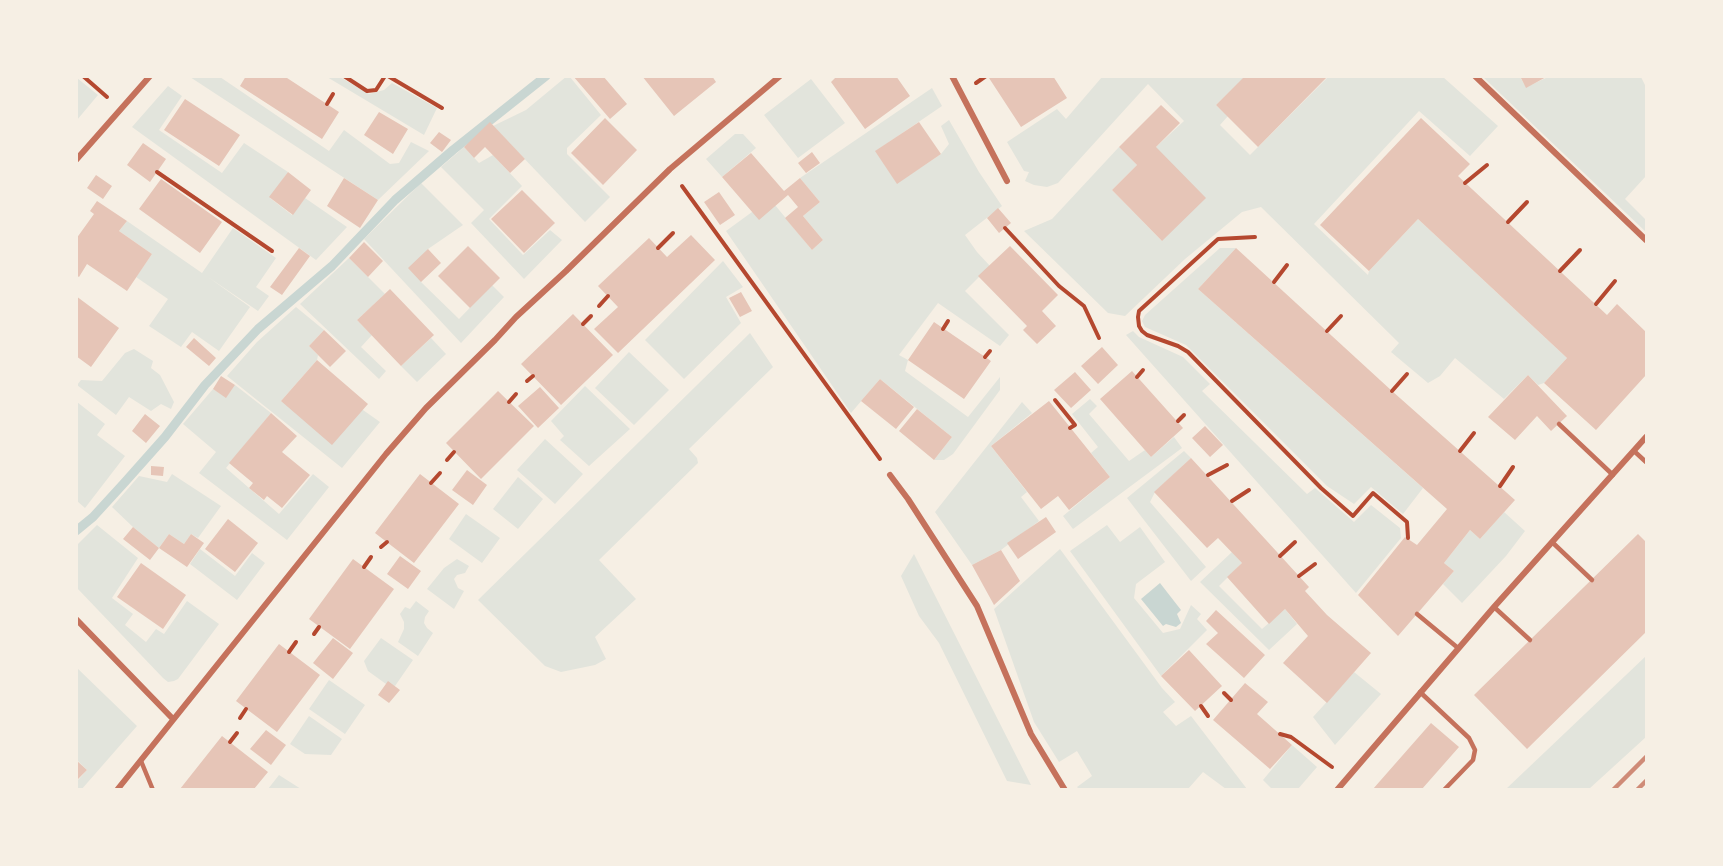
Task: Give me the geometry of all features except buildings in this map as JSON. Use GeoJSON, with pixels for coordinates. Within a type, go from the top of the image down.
{"type":"FeatureCollection","features":[{"type":"Feature","properties":{"kind":"street"},"geometry":{"type":"LineString","coordinates":[[76,160],[150,76]]}},
{"type":"Feature","properties":{"kind":"street"},"geometry":{"type":"LineString","coordinates":[[117,789],[386,454],[426,408],[516,317],[670,169],[780,76]]}},
{"type":"Feature","properties":{"kind":"street"},"geometry":{"type":"LineString","coordinates":[[952,76],[1007,181]]}},
{"type":"Feature","properties":{"kind":"street"},"geometry":{"type":"LineString","coordinates":[[1475,76],[1647,240]]}},
{"type":"Feature","properties":{"kind":"street"},"geometry":{"type":"LineString","coordinates":[[1337,789],[1494,607],[1647,437]]}},
{"type":"Feature","properties":{"kind":"street"},"geometry":{"type":"LineString","coordinates":[[890,475],[977,606],[1031,734],[1065,789]]}},
{"type":"Feature","properties":{"kind":"street"},"geometry":{"type":"LineString","coordinates":[[76,619],[173,719]]}},
{"type":"Feature","properties":{"kind":"lane"},"geometry":{"type":"LineString","coordinates":[[1559,424],[1613,475]]}},
{"type":"Feature","properties":{"kind":"lane"},"geometry":{"type":"LineString","coordinates":[[1634,451],[1647,462]]}},
{"type":"Feature","properties":{"kind":"lane"},"geometry":{"type":"LineString","coordinates":[[1552,542],[1592,580]]}},
{"type":"Feature","properties":{"kind":"lane"},"geometry":{"type":"LineString","coordinates":[[1494,607],[1530,640]]}},
{"type":"Feature","properties":{"kind":"lane"},"geometry":{"type":"LineString","coordinates":[[1417,614],[1458,648]]}},
{"type":"Feature","properties":{"kind":"lane"},"geometry":{"type":"LineString","coordinates":[[1420,692],[1474,745],[1473,760],[1444,789]]}},
{"type":"Feature","properties":{"kind":"lane"},"geometry":{"type":"LineString","coordinates":[[141,761],[153,789]]}},
{"type":"Feature","properties":{"kind":"path"},"geometry":{"type":"LineString","coordinates":[[83,76],[107,97]]}},
{"type":"Feature","properties":{"kind":"path"},"geometry":{"type":"LineString","coordinates":[[344,76],[367,91],[376,90],[386,76],[442,108]]}},
{"type":"Feature","properties":{"kind":"path"},"geometry":{"type":"LineString","coordinates":[[327,104],[333,94]]}},
{"type":"Feature","properties":{"kind":"path"},"geometry":{"type":"LineString","coordinates":[[1466,183],[1486,165]]}},
{"type":"Feature","properties":{"kind":"path"},"geometry":{"type":"LineString","coordinates":[[670,169],[890,475]]}},
{"type":"Feature","properties":{"kind":"path"},"geometry":{"type":"LineString","coordinates":[[157,172],[272,251]]}},
{"type":"Feature","properties":{"kind":"path"},"geometry":{"type":"LineString","coordinates":[[1508,222],[1527,202]]}},
{"type":"Feature","properties":{"kind":"path"},"geometry":{"type":"LineString","coordinates":[[1005,228],[1059,286],[1084,306],[1099,338]]}},
{"type":"Feature","properties":{"kind":"path"},"geometry":{"type":"LineString","coordinates":[[658,248],[674,233]]}},
{"type":"Feature","properties":{"kind":"path"},"geometry":{"type":"LineString","coordinates":[[1256,237],[1218,239],[1139,311],[1139,326],[1142,332],[1188,352],[1321,488],[1353,516],[1373,493],[1407,522],[1408,537]]}},
{"type":"Feature","properties":{"kind":"path"},"geometry":{"type":"LineString","coordinates":[[1015,250],[1020,245]]}},
{"type":"Feature","properties":{"kind":"path"},"geometry":{"type":"LineString","coordinates":[[1560,271],[1580,250]]}},
{"type":"Feature","properties":{"kind":"path"},"geometry":{"type":"LineString","coordinates":[[1274,282],[1287,265]]}},
{"type":"Feature","properties":{"kind":"path"},"geometry":{"type":"LineString","coordinates":[[1596,304],[1615,281]]}},
{"type":"Feature","properties":{"kind":"path"},"geometry":{"type":"LineString","coordinates":[[1054,290],[1059,286]]}},
{"type":"Feature","properties":{"kind":"path"},"geometry":{"type":"LineString","coordinates":[[598,306],[608,296]]}},
{"type":"Feature","properties":{"kind":"path"},"geometry":{"type":"LineString","coordinates":[[583,324],[591,316]]}},
{"type":"Feature","properties":{"kind":"path"},"geometry":{"type":"LineString","coordinates":[[1327,332],[1341,316]]}},
{"type":"Feature","properties":{"kind":"path"},"geometry":{"type":"LineString","coordinates":[[944,329],[948,321]]}},
{"type":"Feature","properties":{"kind":"path"},"geometry":{"type":"LineString","coordinates":[[985,357],[990,351]]}},
{"type":"Feature","properties":{"kind":"path"},"geometry":{"type":"LineString","coordinates":[[1137,376],[1143,370]]}},
{"type":"Feature","properties":{"kind":"path"},"geometry":{"type":"LineString","coordinates":[[1392,391],[1407,374]]}},
{"type":"Feature","properties":{"kind":"path"},"geometry":{"type":"LineString","coordinates":[[527,381],[533,376]]}},
{"type":"Feature","properties":{"kind":"path"},"geometry":{"type":"LineString","coordinates":[[509,402],[516,394]]}},
{"type":"Feature","properties":{"kind":"path"},"geometry":{"type":"LineString","coordinates":[[1055,400],[1075,425],[1070,428]]}},
{"type":"Feature","properties":{"kind":"path"},"geometry":{"type":"LineString","coordinates":[[1178,422],[1184,416]]}},
{"type":"Feature","properties":{"kind":"path"},"geometry":{"type":"LineString","coordinates":[[1460,451],[1474,433]]}},
{"type":"Feature","properties":{"kind":"path"},"geometry":{"type":"LineString","coordinates":[[447,460],[454,452]]}},
{"type":"Feature","properties":{"kind":"path"},"geometry":{"type":"LineString","coordinates":[[1208,476],[1227,465]]}},
{"type":"Feature","properties":{"kind":"path"},"geometry":{"type":"LineString","coordinates":[[1500,486],[1513,467]]}},
{"type":"Feature","properties":{"kind":"path"},"geometry":{"type":"LineString","coordinates":[[431,483],[440,473]]}},
{"type":"Feature","properties":{"kind":"path"},"geometry":{"type":"LineString","coordinates":[[1232,501],[1249,490]]}},
{"type":"Feature","properties":{"kind":"path"},"geometry":{"type":"LineString","coordinates":[[381,547],[387,542]]}},
{"type":"Feature","properties":{"kind":"path"},"geometry":{"type":"LineString","coordinates":[[1280,556],[1295,542]]}},
{"type":"Feature","properties":{"kind":"path"},"geometry":{"type":"LineString","coordinates":[[364,567],[371,557]]}},
{"type":"Feature","properties":{"kind":"path"},"geometry":{"type":"LineString","coordinates":[[1299,576],[1315,564]]}},
{"type":"Feature","properties":{"kind":"path"},"geometry":{"type":"LineString","coordinates":[[314,634],[319,627]]}},
{"type":"Feature","properties":{"kind":"path"},"geometry":{"type":"LineString","coordinates":[[289,652],[296,642]]}},
{"type":"Feature","properties":{"kind":"path"},"geometry":{"type":"LineString","coordinates":[[1224,693],[1231,700]]}},
{"type":"Feature","properties":{"kind":"path"},"geometry":{"type":"LineString","coordinates":[[1201,706],[1208,716]]}},
{"type":"Feature","properties":{"kind":"path"},"geometry":{"type":"LineString","coordinates":[[240,718],[246,709]]}},
{"type":"Feature","properties":{"kind":"path"},"geometry":{"type":"LineString","coordinates":[[230,742],[237,733]]}},
{"type":"Feature","properties":{"kind":"path"},"geometry":{"type":"LineString","coordinates":[[1280,734],[1291,737],[1332,768]]}},
{"type":"Feature","properties":{"kind":"shaded area"},"geometry":{"type":"Polygon","coordinates":[[[567,76],[601,115],[567,148],[567,154],[610,197],[585,222],[493,126],[526,110],[567,76]]]}},
{"type":"Feature","properties":{"kind":"shaded area"},"geometry":{"type":"Polygon","coordinates":[[[190,77],[220,77],[329,151],[344,130],[390,164],[399,163],[411,142],[429,151],[378,200],[190,77]]]}},
{"type":"Feature","properties":{"kind":"shaded area"},"geometry":{"type":"Polygon","coordinates":[[[327,77],[340,77],[369,94],[384,90],[392,83],[437,108],[424,135],[327,77]]]}},
{"type":"Feature","properties":{"kind":"shaded area"},"geometry":{"type":"Polygon","coordinates":[[[1102,77],[1245,77],[1216,105],[1228,116],[1220,125],[1250,155],[1328,77],[1443,77],[1498,126],[1470,156],[1419,111],[1314,224],[1368,275],[1369,271],[1418,219],[1567,358],[1544,383],[1538,385],[1528,375],[1504,399],[1455,358],[1440,376],[1428,383],[1391,352],[1399,343],[1261,207],[1242,212],[1185,259],[1125,316],[1108,313],[1024,231],[1052,219],[1119,147],[1137,165],[1112,190],[1162,241],[1156,147],[1184,121],[1148,84],[1058,183],[1047,187],[1025,181],[1029,172],[1024,171],[1007,142],[1057,109],[1066,119],[1102,77]]]}},
{"type":"Feature","properties":{"kind":"shaded area"},"geometry":{"type":"Polygon","coordinates":[[[1483,77],[1520,77],[1526,87],[1548,77],[1641,77],[1646,87],[1646,176],[1625,199],[1646,220],[1646,232],[1483,77]]]}},
{"type":"Feature","properties":{"kind":"shaded area"},"geometry":{"type":"Polygon","coordinates":[[[77,78],[98,95],[77,120],[77,78]]]}},
{"type":"Feature","properties":{"kind":"shaded area"},"geometry":{"type":"Polygon","coordinates":[[[811,79],[845,123],[798,158],[764,115],[811,79]]]}},
{"type":"Feature","properties":{"kind":"shaded area"},"geometry":{"type":"Polygon","coordinates":[[[168,86],[182,96],[159,130],[222,173],[244,143],[288,172],[270,198],[292,215],[305,198],[347,227],[316,260],[132,127],[168,86]]]}},
{"type":"Feature","properties":{"kind":"shaded area"},"geometry":{"type":"Polygon","coordinates":[[[932,88],[942,106],[876,151],[897,183],[941,154],[949,144],[941,126],[949,120],[1002,206],[965,235],[990,266],[965,291],[1009,335],[1000,346],[938,303],[899,355],[908,360],[905,371],[968,417],[1000,377],[1000,390],[953,454],[944,460],[934,460],[952,437],[880,379],[851,413],[726,231],[752,212],[775,205],[812,250],[823,240],[803,216],[820,202],[800,178],[932,88]]]}},
{"type":"Feature","properties":{"kind":"shaded area"},"geometry":{"type":"Polygon","coordinates":[[[735,134],[743,134],[756,148],[722,177],[706,159],[735,134]]]}},
{"type":"Feature","properties":{"kind":"shaded area"},"geometry":{"type":"Polygon","coordinates":[[[464,147],[479,163],[493,155],[522,186],[489,219],[523,255],[550,230],[562,240],[524,279],[471,223],[484,210],[441,167],[464,147]]]}},
{"type":"Feature","properties":{"kind":"shaded area"},"geometry":{"type":"Polygon","coordinates":[[[421,183],[463,225],[428,249],[421,282],[459,319],[492,285],[504,297],[461,343],[364,239],[421,183]]]}},
{"type":"Feature","properties":{"kind":"shaded area"},"geometry":{"type":"Polygon","coordinates":[[[127,221],[202,273],[233,228],[276,258],[256,287],[269,296],[258,311],[208,277],[250,307],[219,351],[192,332],[181,347],[149,326],[168,299],[136,277],[152,254],[119,231],[127,221]]]}},
{"type":"Feature","properties":{"kind":"shaded area"},"geometry":{"type":"Polygon","coordinates":[[[1220,248],[1236,248],[1198,289],[1423,488],[1403,514],[1371,487],[1354,504],[1327,486],[1186,345],[1145,327],[1142,321],[1145,315],[1220,248]]]}},
{"type":"Feature","properties":{"kind":"shaded area"},"geometry":{"type":"Polygon","coordinates":[[[349,258],[385,294],[357,320],[372,335],[361,347],[386,371],[379,379],[300,304],[349,258]]]}},
{"type":"Feature","properties":{"kind":"shaded area"},"geometry":{"type":"Polygon","coordinates":[[[723,261],[743,287],[726,297],[741,323],[684,379],[645,340],[723,261]]]}},
{"type":"Feature","properties":{"kind":"shaded area"},"geometry":{"type":"Polygon","coordinates":[[[296,307],[324,330],[309,346],[318,355],[317,360],[281,401],[363,410],[380,422],[342,468],[227,376],[257,342],[296,307]]]}},
{"type":"Feature","properties":{"kind":"shaded area"},"geometry":{"type":"Polygon","coordinates":[[[1133,331],[1139,337],[1183,357],[1210,384],[1202,391],[1307,494],[1315,488],[1354,522],[1371,505],[1400,528],[1401,538],[1356,593],[1126,335],[1133,331]]]}},
{"type":"Feature","properties":{"kind":"shaded area"},"geometry":{"type":"Polygon","coordinates":[[[750,333],[773,367],[689,449],[697,458],[698,463],[599,560],[636,599],[595,637],[606,659],[595,665],[561,672],[545,666],[478,600],[750,333]]]}},
{"type":"Feature","properties":{"kind":"shaded area"},"geometry":{"type":"Polygon","coordinates":[[[431,338],[446,354],[417,382],[401,366],[431,338]]]}},
{"type":"Feature","properties":{"kind":"shaded area"},"geometry":{"type":"Polygon","coordinates":[[[134,349],[153,361],[151,368],[160,375],[174,402],[171,409],[161,404],[151,411],[129,397],[116,415],[77,385],[81,380],[102,381],[125,353],[134,349]]]}},
{"type":"Feature","properties":{"kind":"shaded area"},"geometry":{"type":"Polygon","coordinates":[[[629,352],[669,390],[634,425],[595,388],[629,352]]]}},
{"type":"Feature","properties":{"kind":"shaded area"},"geometry":{"type":"Polygon","coordinates":[[[235,385],[271,413],[226,468],[279,514],[313,474],[329,487],[287,540],[199,473],[216,452],[183,424],[213,389],[226,397],[235,385]]]}},
{"type":"Feature","properties":{"kind":"shaded area"},"geometry":{"type":"Polygon","coordinates":[[[585,386],[630,429],[589,466],[560,440],[564,436],[551,421],[585,386]]]}},
{"type":"Feature","properties":{"kind":"shaded area"},"geometry":{"type":"Polygon","coordinates":[[[1090,399],[1097,406],[1089,414],[1129,461],[1145,450],[1151,457],[1174,437],[1182,448],[1073,529],[1063,516],[1110,477],[1091,453],[1098,447],[1072,414],[1090,399]]]}},
{"type":"Feature","properties":{"kind":"shaded area"},"geometry":{"type":"Polygon","coordinates":[[[77,402],[105,424],[97,435],[125,456],[85,508],[77,501],[77,402]]]}},
{"type":"Feature","properties":{"kind":"shaded area"},"geometry":{"type":"Polygon","coordinates":[[[1022,402],[1032,413],[991,446],[1027,492],[1021,497],[1039,521],[1001,550],[972,565],[935,512],[1022,402]]]}},
{"type":"Feature","properties":{"kind":"shaded area"},"geometry":{"type":"Polygon","coordinates":[[[545,439],[583,474],[555,504],[517,470],[545,439]]]}},
{"type":"Feature","properties":{"kind":"shaded area"},"geometry":{"type":"Polygon","coordinates":[[[1184,451],[1191,458],[1155,492],[1150,502],[1206,567],[1191,581],[1127,498],[1184,451]]]}},
{"type":"Feature","properties":{"kind":"shaded area"},"geometry":{"type":"Polygon","coordinates":[[[172,474],[221,506],[198,538],[191,534],[184,544],[169,534],[159,548],[112,507],[139,476],[167,482],[172,474]]]}},
{"type":"Feature","properties":{"kind":"shaded area"},"geometry":{"type":"Polygon","coordinates":[[[518,477],[543,499],[518,529],[493,509],[518,477]]]}},
{"type":"Feature","properties":{"kind":"shaded area"},"geometry":{"type":"Polygon","coordinates":[[[1504,512],[1525,531],[1506,556],[1462,603],[1443,584],[1454,571],[1444,563],[1470,530],[1480,539],[1504,512]]]}},
{"type":"Feature","properties":{"kind":"shaded area"},"geometry":{"type":"Polygon","coordinates":[[[466,514],[500,538],[482,563],[449,539],[466,514]]]}},
{"type":"Feature","properties":{"kind":"shaded area"},"geometry":{"type":"Polygon","coordinates":[[[97,525],[138,558],[112,598],[133,614],[125,625],[146,642],[156,629],[164,634],[187,601],[219,624],[178,679],[168,682],[163,678],[77,588],[77,545],[97,525]]]}},
{"type":"Feature","properties":{"kind":"shaded area"},"geometry":{"type":"Polygon","coordinates":[[[1107,525],[1120,542],[1140,527],[1165,562],[1136,584],[1134,598],[1163,633],[1180,629],[1191,605],[1201,614],[1197,619],[1207,630],[1161,676],[1070,551],[1107,525]]]}},
{"type":"Feature","properties":{"kind":"shaded area"},"geometry":{"type":"Polygon","coordinates":[[[200,549],[235,576],[252,553],[265,563],[237,600],[190,564],[200,549]]]}},
{"type":"Feature","properties":{"kind":"shaded area"},"geometry":{"type":"Polygon","coordinates":[[[1060,549],[1162,688],[1175,702],[1163,712],[1176,726],[1191,716],[1247,789],[1226,789],[1203,772],[1188,789],[1079,789],[1077,787],[1092,776],[1077,751],[1059,762],[1034,722],[994,609],[1060,549]]]}},
{"type":"Feature","properties":{"kind":"shaded area"},"geometry":{"type":"Polygon","coordinates":[[[1232,552],[1242,563],[1219,586],[1262,629],[1285,609],[1297,624],[1269,650],[1200,582],[1232,552]]]}},
{"type":"Feature","properties":{"kind":"shaded area"},"geometry":{"type":"Polygon","coordinates":[[[914,554],[1031,785],[1007,781],[939,643],[919,616],[901,576],[914,554]]]}},
{"type":"Feature","properties":{"kind":"shaded area"},"geometry":{"type":"Polygon","coordinates":[[[457,559],[469,566],[465,573],[457,575],[454,579],[458,588],[464,591],[454,609],[427,589],[444,568],[457,559]]]}},
{"type":"Feature","properties":{"kind":"shaded area"},"geometry":{"type":"Polygon","coordinates":[[[1160,583],[1181,610],[1177,614],[1181,623],[1176,627],[1166,624],[1163,626],[1141,599],[1160,583]]]}},
{"type":"Feature","properties":{"kind":"shaded area"},"geometry":{"type":"Polygon","coordinates":[[[416,601],[429,611],[424,623],[433,633],[418,656],[398,642],[404,629],[404,622],[400,614],[405,607],[410,609],[416,601]]]}},
{"type":"Feature","properties":{"kind":"shaded area"},"geometry":{"type":"Polygon","coordinates":[[[381,638],[413,660],[395,686],[386,684],[368,671],[364,661],[381,638]]]}},
{"type":"Feature","properties":{"kind":"shaded area"},"geometry":{"type":"Polygon","coordinates":[[[1646,656],[1646,737],[1589,789],[1506,789],[1646,656]]]}},
{"type":"Feature","properties":{"kind":"shaded area"},"geometry":{"type":"Polygon","coordinates":[[[76,667],[137,726],[81,790],[77,789],[77,781],[87,770],[77,760],[76,667]]]}},
{"type":"Feature","properties":{"kind":"shaded area"},"geometry":{"type":"Polygon","coordinates":[[[1354,672],[1381,694],[1335,745],[1313,717],[1354,672]]]}},
{"type":"Feature","properties":{"kind":"shaded area"},"geometry":{"type":"Polygon","coordinates":[[[329,680],[365,705],[345,734],[309,709],[329,680]]]}},
{"type":"Feature","properties":{"kind":"shaded area"},"geometry":{"type":"Polygon","coordinates":[[[309,716],[342,739],[331,755],[305,754],[290,744],[309,716]]]}},
{"type":"Feature","properties":{"kind":"shaded area"},"geometry":{"type":"Polygon","coordinates":[[[1292,745],[1317,767],[1298,789],[1272,789],[1263,780],[1292,745]]]}},
{"type":"Feature","properties":{"kind":"shaded area"},"geometry":{"type":"Polygon","coordinates":[[[279,775],[301,789],[268,789],[279,775]]]}},
{"type":"Feature","properties":{"kind":"waterway"},"geometry":{"type":"LineString","coordinates":[[76,531],[93,517],[125,482],[165,437],[205,385],[258,329],[332,266],[395,200],[453,150],[546,76]]}},
{"type":"Feature","properties":{"kind":"railway"},"geometry":{"type":"LineString","coordinates":[[1613,790],[1646,757]]}},
{"type":"Feature","properties":{"kind":"railway"},"geometry":{"type":"LineString","coordinates":[[1637,790],[1646,781]]}}]}
